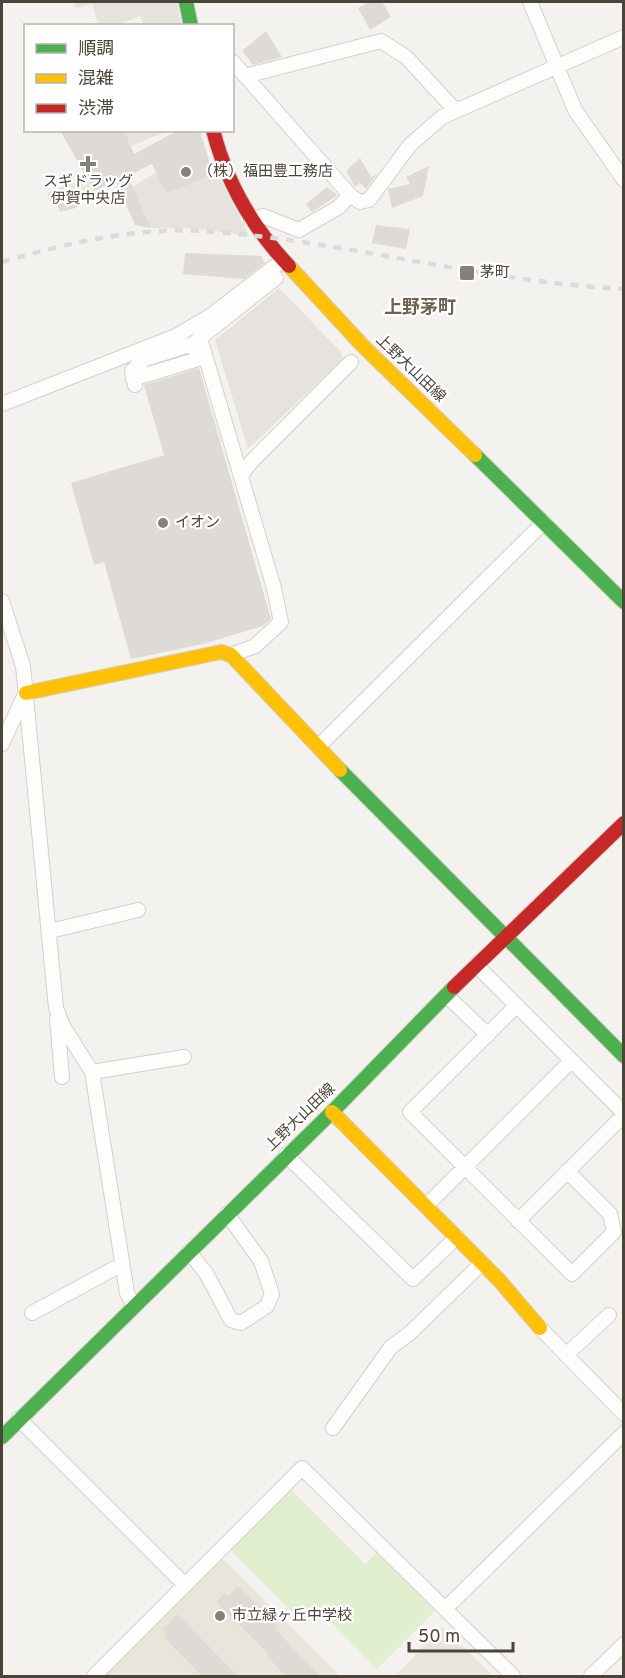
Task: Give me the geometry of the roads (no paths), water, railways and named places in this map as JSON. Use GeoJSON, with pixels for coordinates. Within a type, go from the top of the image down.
{"type":"FeatureCollection","features":[{"type":"Feature","properties":{"kind":"main road"},"geometry":{"type":"LineString","coordinates":[[186,2],[193,24]]}},
{"type":"Feature","properties":{"kind":"main road","name":"上野大山田線"},"geometry":{"type":"LineString","coordinates":[[214,132],[220,157],[251,220],[283,260],[363,346],[624,602]]}},
{"type":"Feature","properties":{"kind":"main road"},"geometry":{"type":"LineString","coordinates":[[26,693],[221,652],[231,655],[270,699],[624,1056]]}},
{"type":"Feature","properties":{"kind":"main road","name":"上野大山田線"},"geometry":{"type":"LineString","coordinates":[[2,1437],[332,1112],[504,936],[624,823]]}},
{"type":"Feature","properties":{"kind":"main road"},"geometry":{"type":"LineString","coordinates":[[332,1112],[457,1237],[540,1328]]}},
{"type":"Feature","properties":{"kind":"street"},"geometry":{"type":"LineString","coordinates":[[530,2],[575,110],[624,180]]}},
{"type":"Feature","properties":{"kind":"street"},"geometry":{"type":"LineString","coordinates":[[237,68],[350,195],[360,202],[369,200],[410,145],[434,123],[456,110],[624,37]]}},
{"type":"Feature","properties":{"kind":"street"},"geometry":{"type":"LineString","coordinates":[[237,68],[381,41],[406,57],[456,110]]}},
{"type":"Feature","properties":{"kind":"street"},"geometry":{"type":"LineString","coordinates":[[251,220],[263,216],[299,230],[339,207],[350,195]]}},
{"type":"Feature","properties":{"kind":"street"},"geometry":{"type":"LineString","coordinates":[[2,404],[176,336],[210,316],[283,260]]}},
{"type":"Feature","properties":{"kind":"street"},"geometry":{"type":"LineString","coordinates":[[197,341],[198,359],[134,382],[132,371],[139,362],[197,341],[276,278]]}},
{"type":"Feature","properties":{"kind":"street"},"geometry":{"type":"LineString","coordinates":[[197,341],[241,475],[274,588],[280,622],[255,646],[231,655]]}},
{"type":"Feature","properties":{"kind":"street"},"geometry":{"type":"LineString","coordinates":[[241,475],[252,461],[351,362]]}},
{"type":"Feature","properties":{"kind":"street"},"geometry":{"type":"LineString","coordinates":[[318,747],[544,522]]}},
{"type":"Feature","properties":{"kind":"street"},"geometry":{"type":"LineString","coordinates":[[2,602],[22,666],[26,693],[62,1077]]}},
{"type":"Feature","properties":{"kind":"street"},"geometry":{"type":"LineString","coordinates":[[2,744],[7,719],[26,693]]}},
{"type":"Feature","properties":{"kind":"street"},"geometry":{"type":"LineString","coordinates":[[50,931],[138,910]]}},
{"type":"Feature","properties":{"kind":"street"},"geometry":{"type":"LineString","coordinates":[[476,965],[624,1114],[518,1221]]}},
{"type":"Feature","properties":{"kind":"street"},"geometry":{"type":"LineString","coordinates":[[447,996],[488,1035]]}},
{"type":"Feature","properties":{"kind":"street"},"geometry":{"type":"LineString","coordinates":[[516,1006],[410,1112],[572,1274],[614,1232],[609,1214],[567,1171]]}},
{"type":"Feature","properties":{"kind":"street"},"geometry":{"type":"LineString","coordinates":[[56,1008],[63,1026],[92,1072],[127,1293],[134,1306]]}},
{"type":"Feature","properties":{"kind":"street"},"geometry":{"type":"LineString","coordinates":[[92,1072],[184,1057]]}},
{"type":"Feature","properties":{"kind":"street"},"geometry":{"type":"LineString","coordinates":[[426,1206],[571,1061]]}},
{"type":"Feature","properties":{"kind":"street"},"geometry":{"type":"LineString","coordinates":[[286,1155],[413,1279],[457,1237]]}},
{"type":"Feature","properties":{"kind":"street"},"geometry":{"type":"LineString","coordinates":[[189,1252],[206,1273],[231,1320],[241,1323],[267,1306],[272,1294],[261,1262],[227,1214]]}},
{"type":"Feature","properties":{"kind":"street"},"geometry":{"type":"LineString","coordinates":[[333,1428],[391,1347],[410,1333],[482,1263]]}},
{"type":"Feature","properties":{"kind":"street"},"geometry":{"type":"LineString","coordinates":[[32,1313],[115,1268],[123,1268]]}},
{"type":"Feature","properties":{"kind":"street"},"geometry":{"type":"LineString","coordinates":[[566,1355],[609,1315]]}},
{"type":"Feature","properties":{"kind":"street"},"geometry":{"type":"LineString","coordinates":[[540,1328],[624,1414]]}},
{"type":"Feature","properties":{"kind":"street"},"geometry":{"type":"LineString","coordinates":[[19,1419],[185,1585]]}},
{"type":"Feature","properties":{"kind":"street"},"geometry":{"type":"LineString","coordinates":[[445,1610],[624,1433]]}},
{"type":"Feature","properties":{"kind":"street"},"geometry":{"type":"LineString","coordinates":[[93,1677],[302,1468],[513,1677]]}},
{"type":"Feature","properties":{"kind":"street"},"geometry":{"type":"LineString","coordinates":[[591,1677],[624,1644]]}},
{"type":"Feature","properties":{"kind":"railway"},"geometry":{"type":"LineString","coordinates":[[2,262],[108,237],[190,230],[268,237],[521,279],[624,289]]}},
{"type":"Feature","properties":{"kind":"place","name":"スギドラッグ 伊賀中央店"},"geometry":{"type":"Point","coordinates":[88,164]}},
{"type":"Feature","properties":{"kind":"place","name":"（株）福田豊工務店"},"geometry":{"type":"Point","coordinates":[186,172]}},
{"type":"Feature","properties":{"kind":"place","name":"茅町"},"geometry":{"type":"Point","coordinates":[467,273]}},
{"type":"Feature","properties":{"kind":"place","name":"イオン"},"geometry":{"type":"Point","coordinates":[163,523]}},
{"type":"Feature","properties":{"kind":"place","name":"市立緑ヶ丘中学校"},"geometry":{"type":"Point","coordinates":[220,1616]}},
{"type":"Feature","properties":{"kind":"district","name":"上野茅町"},"geometry":{"type":"Point","coordinates":[420,308]}}]}
